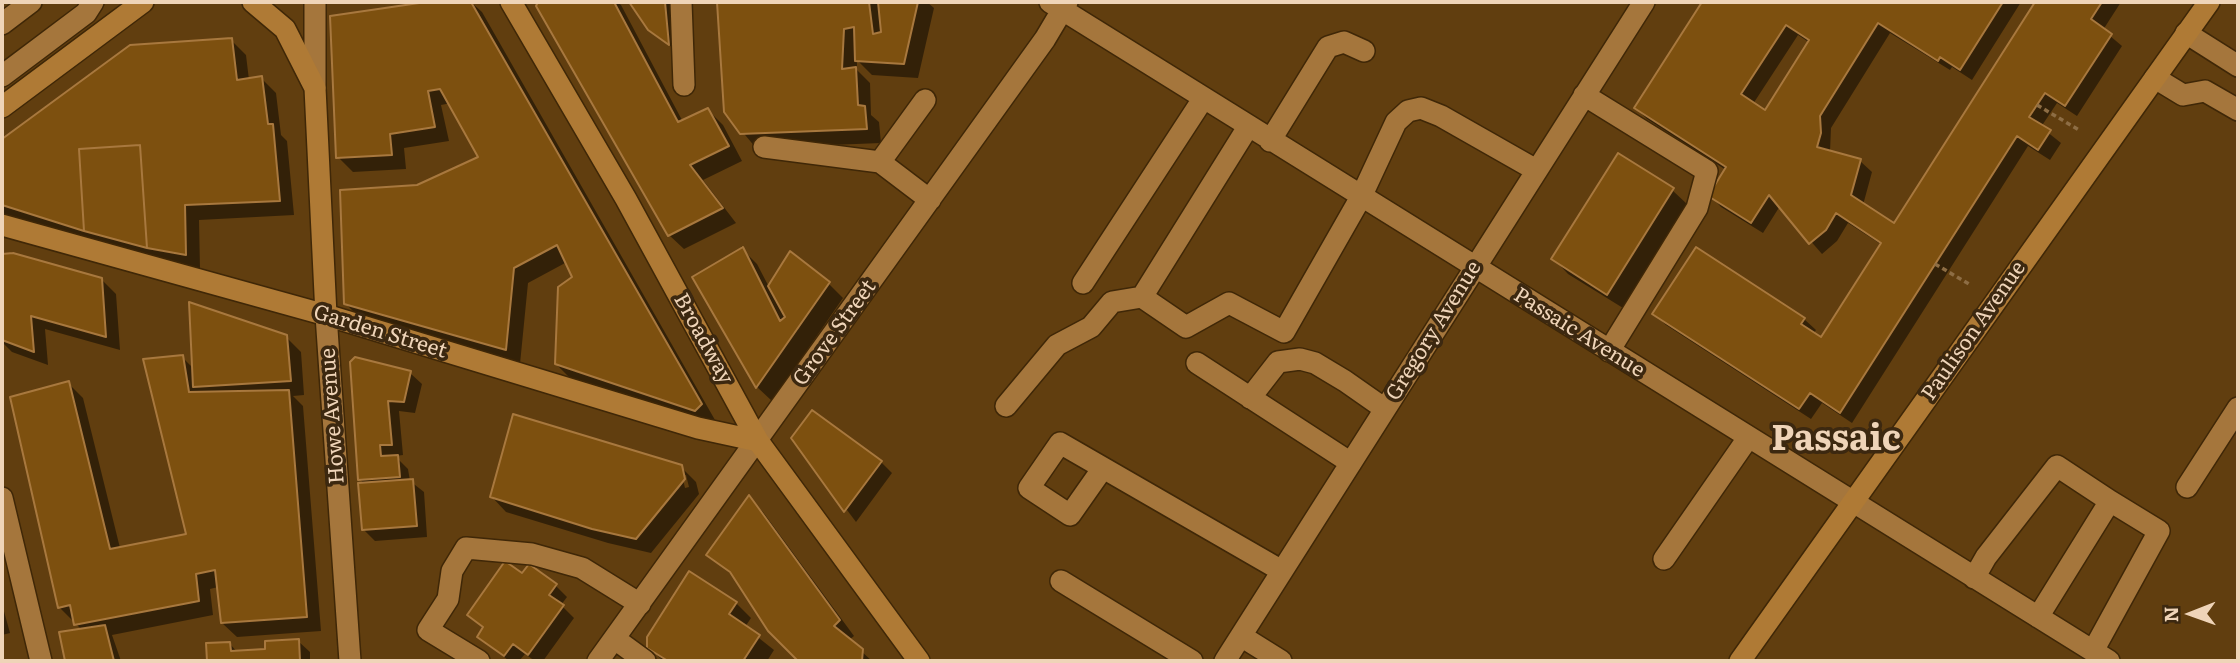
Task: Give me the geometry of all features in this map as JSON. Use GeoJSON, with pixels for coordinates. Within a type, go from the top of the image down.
{"type":"FeatureCollection","features":[{"type":"Feature","properties":{"kind":"main road"},"geometry":{"type":"LineString","coordinates":[[2,107],[143,2]]}},
{"type":"Feature","properties":{"kind":"main road"},"geometry":{"type":"LineString","coordinates":[[253,2],[285,29],[315,88]]}},
{"type":"Feature","properties":{"kind":"main road","name":"Broadway"},"geometry":{"type":"LineString","coordinates":[[512,2],[626,198],[758,441],[919,661]]}},
{"type":"Feature","properties":{"kind":"main road","name":"Paulison Avenue"},"geometry":{"type":"LineString","coordinates":[[1740,661],[2209,2]]}},
{"type":"Feature","properties":{"kind":"main road","name":"Howe Avenue"},"geometry":{"type":"LineString","coordinates":[[315,88],[326,316]]}},
{"type":"Feature","properties":{"kind":"main road","name":"Garden Street"},"geometry":{"type":"LineString","coordinates":[[2,225],[326,316],[698,428],[758,441]]}},
{"type":"Feature","properties":{"kind":"street"},"geometry":{"type":"LineString","coordinates":[[2,24],[31,2]]}},
{"type":"Feature","properties":{"kind":"street"},"geometry":{"type":"LineString","coordinates":[[2,76],[86,13],[93,2]]}},
{"type":"Feature","properties":{"kind":"street","name":"Howe Avenue"},"geometry":{"type":"LineString","coordinates":[[314,2],[315,88]]}},
{"type":"Feature","properties":{"kind":"street"},"geometry":{"type":"LineString","coordinates":[[681,2],[684,85]]}},
{"type":"Feature","properties":{"kind":"street","name":"Gregory Avenue"},"geometry":{"type":"LineString","coordinates":[[1225,661],[1644,2]]}},
{"type":"Feature","properties":{"kind":"street","name":"Grove Street"},"geometry":{"type":"LineString","coordinates":[[598,661],[1045,39],[1060,4]]}},
{"type":"Feature","properties":{"kind":"street","name":"Passaic Avenue"},"geometry":{"type":"LineString","coordinates":[[1060,4],[1270,141],[2101,656]]}},
{"type":"Feature","properties":{"kind":"street"},"geometry":{"type":"LineString","coordinates":[[71,25],[86,44]]}},
{"type":"Feature","properties":{"kind":"street"},"geometry":{"type":"LineString","coordinates":[[2186,33],[2238,66]]}},
{"type":"Feature","properties":{"kind":"street"},"geometry":{"type":"LineString","coordinates":[[1270,141],[1328,47],[1344,42],[1364,51]]}},
{"type":"Feature","properties":{"kind":"street"},"geometry":{"type":"LineString","coordinates":[[2155,78],[2183,95],[2204,91],[2238,110]]}},
{"type":"Feature","properties":{"kind":"street"},"geometry":{"type":"LineString","coordinates":[[1584,95],[1707,171],[1697,208],[1609,351]]}},
{"type":"Feature","properties":{"kind":"street"},"geometry":{"type":"LineString","coordinates":[[1083,283],[1203,99]]}},
{"type":"Feature","properties":{"kind":"street"},"geometry":{"type":"LineString","coordinates":[[880,162],[925,100]]}},
{"type":"Feature","properties":{"kind":"street"},"geometry":{"type":"LineString","coordinates":[[1006,406],[1057,345],[1091,327],[1112,302],[1142,297],[1186,327],[1229,303],[1284,332],[1361,197],[1396,122],[1408,111],[1421,108],[1441,116],[1536,170]]}},
{"type":"Feature","properties":{"kind":"street"},"geometry":{"type":"LineString","coordinates":[[1142,297],[1248,127]]}},
{"type":"Feature","properties":{"kind":"street"},"geometry":{"type":"LineString","coordinates":[[764,147],[880,162],[930,200]]}},
{"type":"Feature","properties":{"kind":"street","name":"Howe Avenue"},"geometry":{"type":"LineString","coordinates":[[326,316],[350,661]]}},
{"type":"Feature","properties":{"kind":"street"},"geometry":{"type":"LineString","coordinates":[[1250,398],[1278,362],[1300,359],[1335,375],[1385,409]]}},
{"type":"Feature","properties":{"kind":"street"},"geometry":{"type":"LineString","coordinates":[[1196,363],[1350,463]]}},
{"type":"Feature","properties":{"kind":"street"},"geometry":{"type":"LineString","coordinates":[[2187,487],[2238,408]]}},
{"type":"Feature","properties":{"kind":"street"},"geometry":{"type":"LineString","coordinates":[[1664,559],[1748,438]]}},
{"type":"Feature","properties":{"kind":"street"},"geometry":{"type":"LineString","coordinates":[[1974,578],[1986,557],[2057,466],[2159,531],[2101,656]]}},
{"type":"Feature","properties":{"kind":"street"},"geometry":{"type":"LineString","coordinates":[[1103,468],[1282,571]]}},
{"type":"Feature","properties":{"kind":"street"},"geometry":{"type":"LineString","coordinates":[[2,498],[10,566],[41,661]]}},
{"type":"Feature","properties":{"kind":"street"},"geometry":{"type":"LineString","coordinates":[[2038,617],[2110,501]]}},
{"type":"Feature","properties":{"kind":"street"},"geometry":{"type":"LineString","coordinates":[[479,661],[428,630],[448,599],[452,571],[466,548],[533,554],[564,562],[582,568],[640,604]]}},
{"type":"Feature","properties":{"kind":"street"},"geometry":{"type":"LineString","coordinates":[[1061,581],[1192,661]]}},
{"type":"Feature","properties":{"kind":"street"},"geometry":{"type":"LineString","coordinates":[[1241,636],[1281,661]]}},
{"type":"Feature","properties":{"kind":"street"},"geometry":{"type":"LineString","coordinates":[[615,639],[645,661]]}},
{"type":"Feature","properties":{"kind":"path"},"geometry":{"type":"LineString","coordinates":[[2037,105],[2079,130]]}},
{"type":"Feature","properties":{"kind":"path"},"geometry":{"type":"LineString","coordinates":[[1935,264],[1969,284]]}},
{"type":"Feature","properties":{"kind":"building"},"geometry":{"type":"Polygon","coordinates":[[[426,2],[471,2],[702,404],[695,411],[555,364],[558,287],[572,277],[557,245],[514,268],[506,350],[344,304],[340,190],[417,185],[478,157],[440,89],[428,91],[435,127],[390,134],[392,155],[336,158],[330,16],[426,2]]]}},
{"type":"Feature","properties":{"kind":"building"},"geometry":{"type":"Polygon","coordinates":[[[538,2],[614,2],[678,122],[708,108],[729,146],[690,165],[723,208],[668,236],[536,6],[538,2]]]}},
{"type":"Feature","properties":{"kind":"building"},"geometry":{"type":"Polygon","coordinates":[[[629,2],[665,2],[669,45],[648,30],[629,2]]]}},
{"type":"Feature","properties":{"kind":"building"},"geometry":{"type":"Polygon","coordinates":[[[717,2],[869,2],[873,34],[881,32],[878,2],[918,2],[904,64],[855,61],[854,27],[844,29],[842,69],[856,67],[858,105],[865,106],[867,129],[740,134],[724,112],[717,2]]]}},
{"type":"Feature","properties":{"kind":"building"},"geometry":{"type":"Polygon","coordinates":[[[1702,2],[2003,2],[1960,70],[1940,57],[1938,61],[1878,23],[1820,116],[1821,133],[1817,147],[1861,159],[1851,195],[1894,223],[2035,2],[2102,2],[2091,19],[2112,34],[2065,106],[2045,93],[2029,117],[2051,130],[2038,150],[2017,136],[1840,413],[1810,393],[1799,409],[1652,314],[1696,247],[1805,318],[1801,324],[1821,337],[1881,243],[1836,213],[1826,230],[1809,244],[1769,195],[1751,223],[1708,196],[1726,167],[1634,108],[1702,2]],[[1786,25],[1741,94],[1765,110],[1809,40],[1786,25]]]}},
{"type":"Feature","properties":{"kind":"building"},"geometry":{"type":"Polygon","coordinates":[[[232,38],[237,80],[262,76],[268,124],[273,124],[280,201],[185,205],[186,255],[147,248],[140,145],[79,149],[84,231],[2,205],[2,139],[130,45],[232,38]]]}},
{"type":"Feature","properties":{"kind":"building"},"geometry":{"type":"Polygon","coordinates":[[[140,145],[147,248],[84,231],[79,149],[140,145]]]}},
{"type":"Feature","properties":{"kind":"building"},"geometry":{"type":"Polygon","coordinates":[[[1618,153],[1674,188],[1607,295],[1551,259],[1618,153]]]}},
{"type":"Feature","properties":{"kind":"building"},"geometry":{"type":"Polygon","coordinates":[[[743,247],[780,321],[785,317],[768,286],[790,251],[830,282],[756,388],[692,277],[743,247]]]}},
{"type":"Feature","properties":{"kind":"building"},"geometry":{"type":"Polygon","coordinates":[[[13,253],[102,278],[106,337],[31,316],[34,352],[2,340],[2,254],[13,253]]]}},
{"type":"Feature","properties":{"kind":"building"},"geometry":{"type":"Polygon","coordinates":[[[189,302],[287,335],[291,381],[193,387],[189,302]]]}},
{"type":"Feature","properties":{"kind":"building"},"geometry":{"type":"Polygon","coordinates":[[[183,355],[189,392],[289,390],[307,617],[221,623],[215,570],[196,574],[199,601],[74,625],[70,605],[58,608],[10,397],[69,381],[110,549],[186,534],[143,359],[183,355]]]}},
{"type":"Feature","properties":{"kind":"building"},"geometry":{"type":"Polygon","coordinates":[[[355,357],[411,371],[404,402],[388,401],[392,445],[380,445],[381,456],[398,455],[400,477],[358,480],[350,362],[355,357]]]}},
{"type":"Feature","properties":{"kind":"building"},"geometry":{"type":"Polygon","coordinates":[[[812,410],[882,461],[844,512],[791,438],[812,410]]]}},
{"type":"Feature","properties":{"kind":"building"},"geometry":{"type":"Polygon","coordinates":[[[513,414],[682,465],[685,479],[636,539],[592,529],[490,497],[513,414]]]}},
{"type":"Feature","properties":{"kind":"building"},"geometry":{"type":"Polygon","coordinates":[[[413,479],[417,526],[362,530],[358,483],[413,479]]]}},
{"type":"Feature","properties":{"kind":"building"},"geometry":{"type":"Polygon","coordinates":[[[749,495],[840,620],[834,626],[863,649],[862,661],[798,661],[768,631],[730,572],[706,555],[749,495]]]}},
{"type":"Feature","properties":{"kind":"building"},"geometry":{"type":"Polygon","coordinates":[[[505,561],[522,573],[529,564],[557,584],[549,595],[564,605],[528,655],[513,644],[504,656],[477,637],[483,627],[467,615],[505,561]]]}},
{"type":"Feature","properties":{"kind":"building"},"geometry":{"type":"Polygon","coordinates":[[[689,571],[737,602],[729,614],[760,635],[743,661],[668,661],[647,648],[647,637],[689,571]]]}},
{"type":"Feature","properties":{"kind":"building"},"geometry":{"type":"Polygon","coordinates":[[[105,625],[114,661],[65,661],[59,632],[105,625]]]}},
{"type":"Feature","properties":{"kind":"building"},"geometry":{"type":"Polygon","coordinates":[[[299,639],[300,661],[207,661],[206,643],[230,642],[231,651],[265,649],[265,641],[299,639]]]}},
{"type":"Feature","properties":{"kind":"district","name":"Passaic"},"geometry":{"type":"Point","coordinates":[1836,440]}}]}
